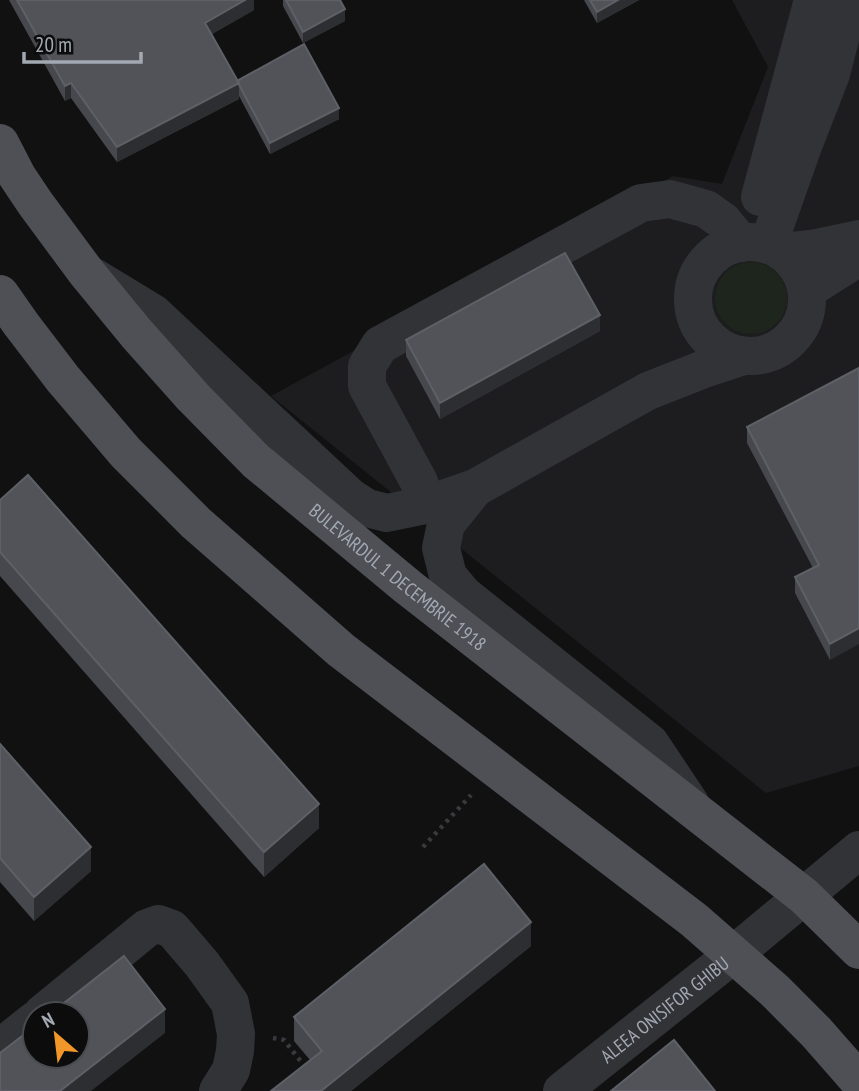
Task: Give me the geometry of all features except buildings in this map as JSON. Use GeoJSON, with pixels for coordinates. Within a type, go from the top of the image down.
{"type":"FeatureCollection","features":[{"type":"Feature","properties":{"kind":"main road","name":"BULEVARDUL 1 DECEMBRIE 1918"},"geometry":{"type":"LineString","coordinates":[[0,144],[34,203],[86,272],[193,397],[256,461],[408,587],[804,897],[859,950]]}},
{"type":"Feature","properties":{"kind":"main road"},"geometry":{"type":"LineString","coordinates":[[0,294],[63,379],[117,443],[196,523],[341,650],[694,920],[774,990],[817,1032],[859,1081]]}},
{"type":"Feature","properties":{"kind":"street"},"geometry":{"type":"LineString","coordinates":[[760,245],[753,222],[813,0]]}},
{"type":"Feature","properties":{"kind":"street"},"geometry":{"type":"LineString","coordinates":[[760,245],[831,74],[850,0]]}},
{"type":"Feature","properties":{"kind":"street"},"geometry":{"type":"LineString","coordinates":[[86,272],[153,313],[350,497],[367,508],[387,513],[426,505],[475,488],[648,391],[744,356],[774,351],[796,332],[807,305],[807,290],[794,262],[760,245],[706,209],[670,199],[641,203],[380,345],[367,366],[367,386],[419,482],[426,505]]}},
{"type":"Feature","properties":{"kind":"street"},"geometry":{"type":"LineString","coordinates":[[744,356],[718,346],[699,325],[693,293],[698,276],[708,260],[723,249],[760,245],[811,249],[859,239]]}},
{"type":"Feature","properties":{"kind":"street"},"geometry":{"type":"LineString","coordinates":[[807,290],[859,257]]}},
{"type":"Feature","properties":{"kind":"street"},"geometry":{"type":"LineString","coordinates":[[648,391],[680,347],[695,312]]}},
{"type":"Feature","properties":{"kind":"street"},"geometry":{"type":"LineString","coordinates":[[475,488],[446,524],[441,548],[448,576],[463,594],[650,743],[697,813]]}},
{"type":"Feature","properties":{"kind":"street","name":"ALEEA ONISIFOR GHIBU"},"geometry":{"type":"LineString","coordinates":[[562,1091],[859,850]]}},
{"type":"Feature","properties":{"kind":"street"},"geometry":{"type":"LineString","coordinates":[[19,1027],[147,928],[158,924],[172,929],[230,1003],[236,1034],[235,1051],[231,1070],[218,1091]]}},
{"type":"Feature","properties":{"kind":"path"},"geometry":{"type":"LineString","coordinates":[[423,847],[495,769]]}},
{"type":"Feature","properties":{"kind":"path"},"geometry":{"type":"LineString","coordinates":[[236,1034],[284,1040],[308,1070]]}},
{"type":"Feature","properties":{"kind":"shaded area"},"geometry":{"type":"Polygon","coordinates":[[[732,0],[859,0],[859,766],[766,793],[271,396],[673,176],[722,184],[768,67],[732,0]]]}},
{"type":"Feature","properties":{"kind":"shaded area"},"geometry":{"type":"Polygon","coordinates":[[[751,262],[765,265],[777,272],[784,284],[787,298],[784,312],[777,324],[765,331],[751,334],[737,331],[725,324],[718,312],[715,298],[718,284],[725,272],[737,265],[751,262]]]}}]}
